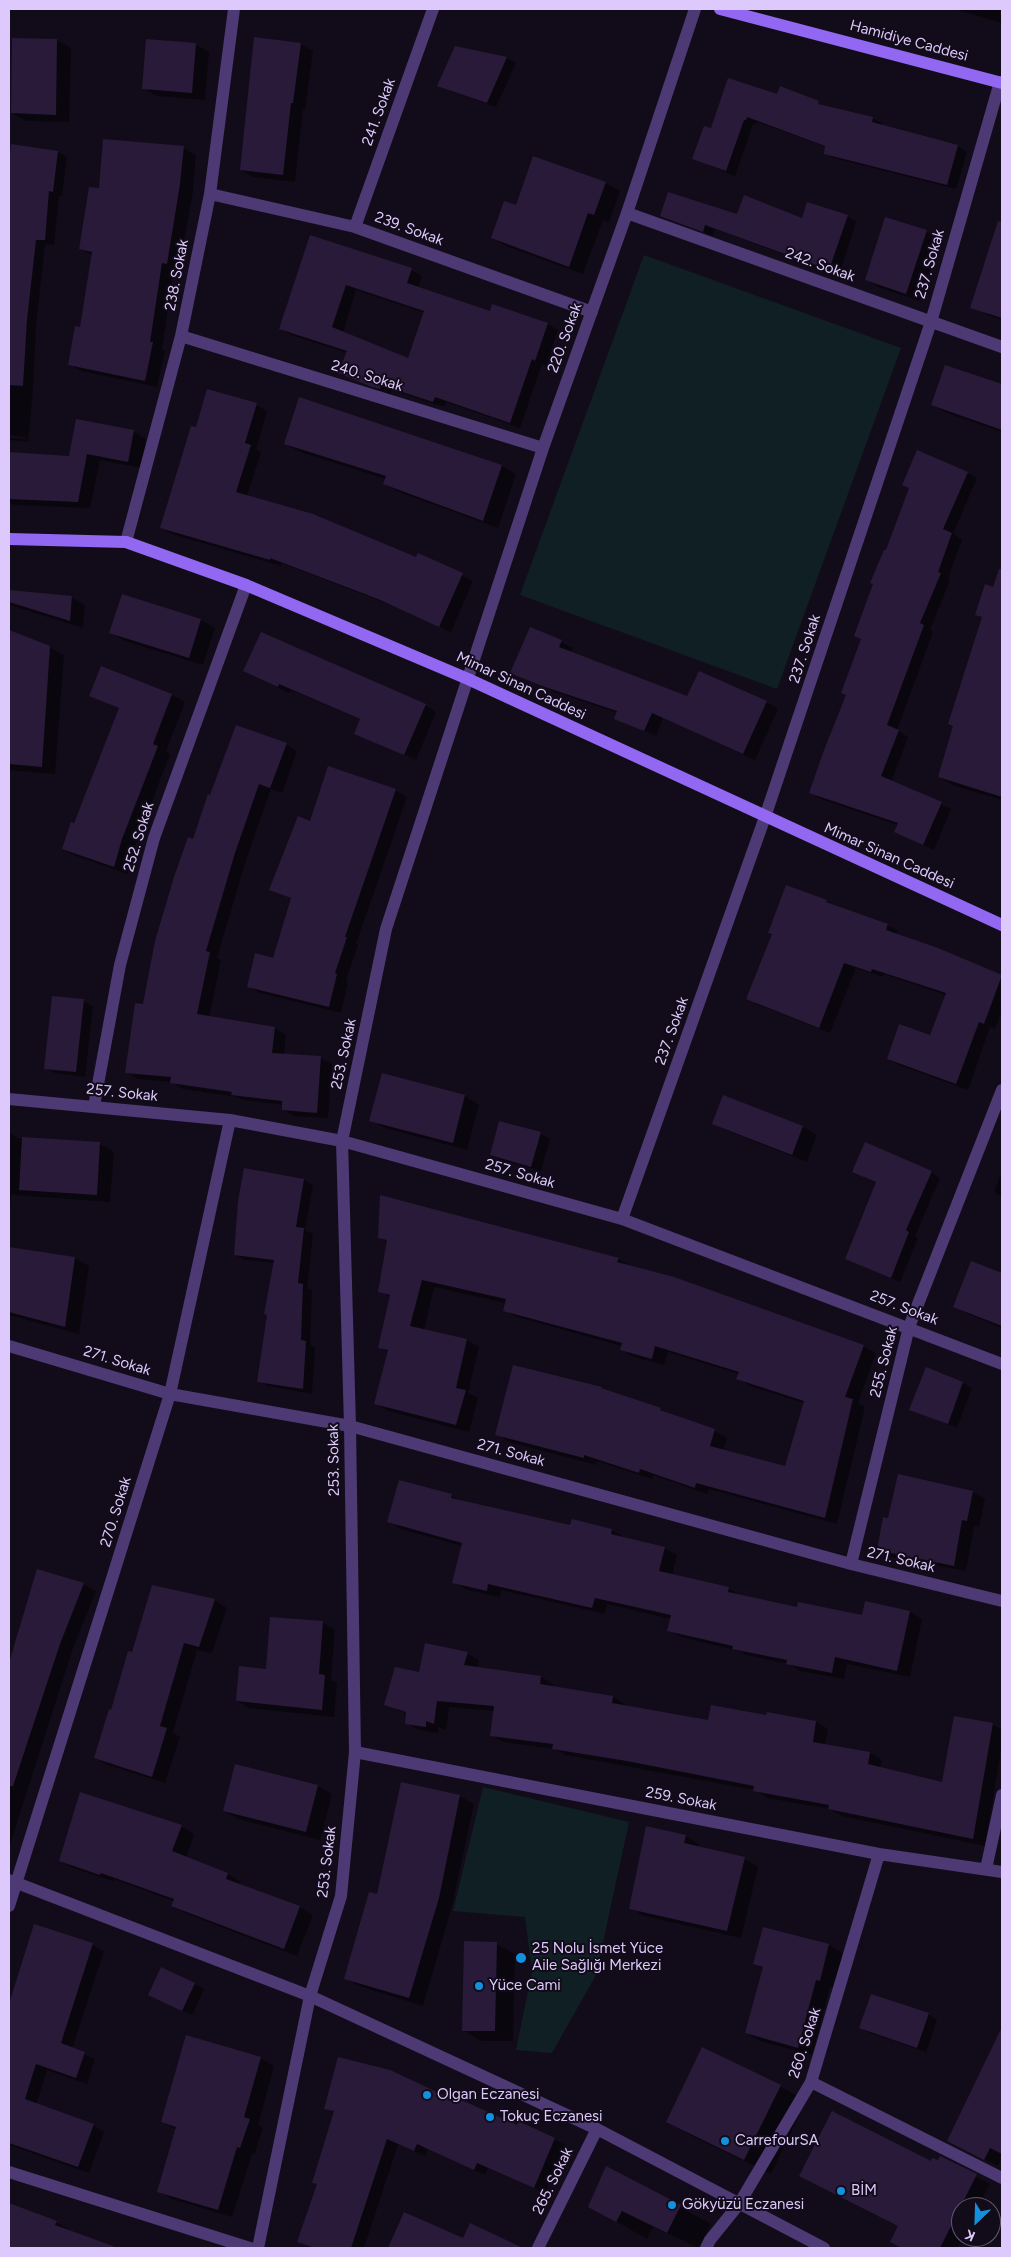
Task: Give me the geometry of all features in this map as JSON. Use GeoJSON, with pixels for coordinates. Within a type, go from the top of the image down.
{"type":"FeatureCollection","features":[{"type":"Feature","properties":{"kind":"main road","name":"Hamidiye Caddesi"},"geometry":{"type":"LineString","coordinates":[[720,9],[1001,82]]}},
{"type":"Feature","properties":{"kind":"main road","name":"Mimar Sinan Caddesi"},"geometry":{"type":"LineString","coordinates":[[9,539],[126,542],[246,585],[468,679],[765,818],[1002,925]]}},
{"type":"Feature","properties":{"kind":"street","name":"238. Sokak"},"geometry":{"type":"LineString","coordinates":[[126,542],[181,336],[210,194],[234,9]]}},
{"type":"Feature","properties":{"kind":"street","name":"241. Sokak"},"geometry":{"type":"LineString","coordinates":[[355,227],[433,9]]}},
{"type":"Feature","properties":{"kind":"street","name":"220. Sokak"},"geometry":{"type":"LineString","coordinates":[[468,679],[542,448],[627,214],[695,9]]}},
{"type":"Feature","properties":{"kind":"street","name":"237. Sokak"},"geometry":{"type":"LineString","coordinates":[[622,1219],[765,818],[931,322],[1001,82]]}},
{"type":"Feature","properties":{"kind":"street","name":"239. Sokak"},"geometry":{"type":"LineString","coordinates":[[210,194],[355,227],[592,312]]}},
{"type":"Feature","properties":{"kind":"street","name":"242. Sokak"},"geometry":{"type":"LineString","coordinates":[[627,214],[1002,347]]}},
{"type":"Feature","properties":{"kind":"street","name":"240. Sokak"},"geometry":{"type":"LineString","coordinates":[[181,336],[542,448]]}},
{"type":"Feature","properties":{"kind":"street","name":"252. Sokak"},"geometry":{"type":"LineString","coordinates":[[94,1106],[120,965],[154,838],[246,585]]}},
{"type":"Feature","properties":{"kind":"street","name":"253. Sokak"},"geometry":{"type":"LineString","coordinates":[[258,2248],[310,1996],[341,1896],[354,1752],[350,1426],[342,1141],[386,929],[468,679]]}},
{"type":"Feature","properties":{"kind":"street","name":"255. Sokak"},"geometry":{"type":"LineString","coordinates":[[850,1564],[909,1327],[999,1113],[1002,1090]]}},
{"type":"Feature","properties":{"kind":"street","name":"257. Sokak"},"geometry":{"type":"LineString","coordinates":[[9,1099],[230,1120],[342,1141],[622,1219],[1002,1364]]}},
{"type":"Feature","properties":{"kind":"street","name":"270. Sokak"},"geometry":{"type":"LineString","coordinates":[[9,1906],[13,1882],[170,1394],[230,1120]]}},
{"type":"Feature","properties":{"kind":"street","name":"271. Sokak"},"geometry":{"type":"LineString","coordinates":[[9,1346],[170,1394],[350,1426],[850,1564],[1002,1600]]}},
{"type":"Feature","properties":{"kind":"street","name":"259. Sokak"},"geometry":{"type":"LineString","coordinates":[[354,1752],[879,1854],[1002,1872]]}},
{"type":"Feature","properties":{"kind":"street"},"geometry":{"type":"LineString","coordinates":[[986,1869],[1002,1795]]}},
{"type":"Feature","properties":{"kind":"street","name":"260. Sokak"},"geometry":{"type":"LineString","coordinates":[[706,2248],[710,2240],[739,2204],[811,2082],[879,1854]]}},
{"type":"Feature","properties":{"kind":"street"},"geometry":{"type":"LineString","coordinates":[[13,1882],[310,1996],[597,2129],[824,2248]]}},
{"type":"Feature","properties":{"kind":"street"},"geometry":{"type":"LineString","coordinates":[[811,2082],[1002,2178]]}},
{"type":"Feature","properties":{"kind":"street","name":"265. Sokak"},"geometry":{"type":"LineString","coordinates":[[538,2248],[597,2129]]}},
{"type":"Feature","properties":{"kind":"street"},"geometry":{"type":"LineString","coordinates":[[9,2172],[250,2248]]}},
{"type":"Feature","properties":{"kind":"shaded area"},"geometry":{"type":"Polygon","coordinates":[[[644,255],[901,348],[777,689],[520,595],[644,255]]]}},
{"type":"Feature","properties":{"kind":"shaded area"},"geometry":{"type":"Polygon","coordinates":[[[483,1787],[629,1822],[596,1975],[552,2053],[516,2050],[532,1972],[525,1917],[453,1911],[483,1787]]]}},
{"type":"Feature","properties":{"kind":"building"},"geometry":{"type":"Polygon","coordinates":[[[254,37],[301,43],[293,103],[291,103],[283,175],[240,170],[254,37]]]}},
{"type":"Feature","properties":{"kind":"building"},"geometry":{"type":"Polygon","coordinates":[[[12,38],[57,39],[56,115],[11,113],[12,38]]]}},
{"type":"Feature","properties":{"kind":"building"},"geometry":{"type":"Polygon","coordinates":[[[146,39],[196,43],[192,93],[142,89],[146,39]]]}},
{"type":"Feature","properties":{"kind":"building"},"geometry":{"type":"Polygon","coordinates":[[[455,46],[507,57],[487,103],[437,86],[455,46]]]}},
{"type":"Feature","properties":{"kind":"building"},"geometry":{"type":"Polygon","coordinates":[[[728,78],[777,94],[780,86],[819,101],[818,104],[873,117],[872,122],[958,145],[947,185],[824,154],[825,146],[747,117],[744,120],[726,171],[692,159],[704,126],[711,128],[728,78]]]}},
{"type":"Feature","properties":{"kind":"building"},"geometry":{"type":"Polygon","coordinates":[[[103,139],[184,146],[167,264],[162,263],[150,342],[153,342],[145,381],[68,365],[75,326],[80,327],[92,252],[79,249],[89,187],[99,188],[103,139]]]}},
{"type":"Feature","properties":{"kind":"building"},"geometry":{"type":"Polygon","coordinates":[[[11,144],[58,151],[53,192],[49,191],[45,240],[36,240],[27,320],[23,386],[9,385],[9,164],[11,144]]]}},
{"type":"Feature","properties":{"kind":"building"},"geometry":{"type":"Polygon","coordinates":[[[533,156],[606,182],[594,215],[588,213],[569,267],[491,238],[504,201],[516,205],[533,156]]]}},
{"type":"Feature","properties":{"kind":"building"},"geometry":{"type":"Polygon","coordinates":[[[668,192],[737,214],[744,195],[802,218],[807,202],[848,215],[829,270],[705,225],[703,232],[660,216],[668,192]]]}},
{"type":"Feature","properties":{"kind":"building"},"geometry":{"type":"Polygon","coordinates":[[[885,217],[927,230],[906,294],[865,280],[885,217]]]}},
{"type":"Feature","properties":{"kind":"building"},"geometry":{"type":"Polygon","coordinates":[[[998,221],[1002,222],[1002,318],[970,308],[998,221]]]}},
{"type":"Feature","properties":{"kind":"building"},"geometry":{"type":"Polygon","coordinates":[[[310,235],[412,268],[407,283],[490,311],[492,304],[548,323],[535,361],[532,359],[510,423],[435,397],[433,402],[381,385],[380,389],[372,387],[338,373],[347,351],[279,329],[310,235]],[[346,285],[332,327],[408,358],[424,311],[346,285]]]}},
{"type":"Feature","properties":{"kind":"building"},"geometry":{"type":"Polygon","coordinates":[[[945,365],[1002,384],[1002,430],[931,405],[945,365]]]}},
{"type":"Feature","properties":{"kind":"building"},"geometry":{"type":"Polygon","coordinates":[[[207,389],[257,403],[245,443],[251,445],[236,492],[313,514],[416,557],[418,553],[463,573],[439,627],[378,599],[270,558],[270,560],[160,528],[191,426],[196,427],[207,389]]]}},
{"type":"Feature","properties":{"kind":"building"},"geometry":{"type":"Polygon","coordinates":[[[299,397],[502,465],[483,521],[383,484],[386,476],[284,444],[299,397]]]}},
{"type":"Feature","properties":{"kind":"building"},"geometry":{"type":"Polygon","coordinates":[[[76,419],[134,430],[128,462],[87,454],[78,502],[9,499],[9,452],[69,456],[76,419]]]}},
{"type":"Feature","properties":{"kind":"building"},"geometry":{"type":"Polygon","coordinates":[[[917,450],[968,472],[943,529],[952,533],[938,572],[941,573],[920,623],[924,625],[887,725],[899,730],[881,776],[942,802],[923,845],[894,832],[898,823],[809,793],[846,695],[841,693],[861,639],[854,636],[873,584],[870,583],[884,550],[886,550],[909,488],[902,485],[917,450]]]}},
{"type":"Feature","properties":{"kind":"building"},"geometry":{"type":"Polygon","coordinates":[[[999,569],[1002,569],[1002,797],[938,777],[953,726],[948,724],[982,617],[975,615],[985,584],[993,587],[999,569]]]}},
{"type":"Feature","properties":{"kind":"building"},"geometry":{"type":"Polygon","coordinates":[[[9,590],[72,596],[70,621],[9,602],[9,590]]]}},
{"type":"Feature","properties":{"kind":"building"},"geometry":{"type":"Polygon","coordinates":[[[122,594],[201,619],[189,658],[109,633],[122,594]]]}},
{"type":"Feature","properties":{"kind":"building"},"geometry":{"type":"Polygon","coordinates":[[[530,627],[562,640],[559,647],[687,696],[699,671],[767,701],[743,754],[652,713],[644,731],[614,719],[617,711],[542,686],[510,673],[530,627]]]}},
{"type":"Feature","properties":{"kind":"building"},"geometry":{"type":"Polygon","coordinates":[[[9,630],[50,646],[42,767],[9,764],[9,630]]]}},
{"type":"Feature","properties":{"kind":"building"},"geometry":{"type":"Polygon","coordinates":[[[261,632],[426,704],[404,755],[354,734],[360,719],[279,684],[278,687],[243,671],[261,632]]]}},
{"type":"Feature","properties":{"kind":"building"},"geometry":{"type":"Polygon","coordinates":[[[101,666],[172,694],[153,744],[158,746],[122,839],[114,867],[62,849],[71,822],[74,823],[119,708],[89,696],[101,666]]]}},
{"type":"Feature","properties":{"kind":"building"},"geometry":{"type":"Polygon","coordinates":[[[236,725],[287,743],[270,788],[259,784],[235,853],[206,951],[210,952],[197,1014],[275,1027],[272,1053],[321,1056],[317,1113],[282,1110],[282,1101],[231,1095],[232,1092],[170,1083],[171,1077],[125,1073],[135,1003],[143,1004],[155,941],[174,877],[188,837],[193,839],[208,794],[210,795],[236,725]]]}},
{"type":"Feature","properties":{"kind":"building"},"geometry":{"type":"Polygon","coordinates":[[[328,766],[396,789],[345,937],[347,937],[335,973],[337,974],[329,1007],[247,987],[255,953],[273,958],[291,898],[269,890],[298,816],[310,821],[328,766]]]}},
{"type":"Feature","properties":{"kind":"building"},"geometry":{"type":"Polygon","coordinates":[[[786,885],[827,900],[826,902],[888,924],[886,930],[938,948],[1002,975],[984,1024],[979,1022],[956,1084],[887,1059],[899,1024],[930,1035],[946,993],[872,969],[871,972],[844,963],[819,1028],[746,999],[772,934],[768,933],[786,885]]]}},
{"type":"Feature","properties":{"kind":"building"},"geometry":{"type":"Polygon","coordinates":[[[52,996],[84,999],[76,1072],[44,1069],[52,996]]]}},
{"type":"Feature","properties":{"kind":"building"},"geometry":{"type":"Polygon","coordinates":[[[382,1073],[465,1095],[453,1143],[369,1121],[382,1073]]]}},
{"type":"Feature","properties":{"kind":"building"},"geometry":{"type":"Polygon","coordinates":[[[723,1095],[803,1126],[792,1155],[712,1124],[723,1095]]]}},
{"type":"Feature","properties":{"kind":"building"},"geometry":{"type":"Polygon","coordinates":[[[499,1121],[541,1132],[531,1167],[490,1155],[499,1121]]]}},
{"type":"Feature","properties":{"kind":"building"},"geometry":{"type":"Polygon","coordinates":[[[22,1137],[100,1142],[97,1195],[19,1190],[22,1137]]]}},
{"type":"Feature","properties":{"kind":"building"},"geometry":{"type":"Polygon","coordinates":[[[865,1142],[932,1171],[906,1230],[909,1232],[891,1278],[845,1259],[876,1182],[852,1172],[865,1142]]]}},
{"type":"Feature","properties":{"kind":"building"},"geometry":{"type":"Polygon","coordinates":[[[244,1168],[304,1179],[296,1227],[304,1228],[298,1283],[303,1284],[301,1340],[306,1341],[303,1389],[257,1382],[267,1315],[264,1314],[274,1260],[234,1255],[238,1201],[244,1168]]]}},
{"type":"Feature","properties":{"kind":"building"},"geometry":{"type":"Polygon","coordinates":[[[380,1195],[619,1258],[617,1262],[674,1277],[864,1345],[845,1397],[853,1399],[825,1518],[696,1483],[695,1488],[640,1469],[639,1473],[584,1455],[584,1458],[495,1435],[513,1365],[602,1387],[661,1408],[660,1410],[715,1429],[710,1446],[785,1466],[804,1401],[736,1379],[739,1372],[655,1346],[652,1359],[620,1350],[622,1343],[503,1311],[506,1299],[422,1280],[410,1326],[467,1339],[456,1388],[466,1390],[456,1425],[374,1404],[388,1350],[378,1348],[390,1295],[378,1292],[387,1240],[378,1238],[380,1195]]]}},
{"type":"Feature","properties":{"kind":"building"},"geometry":{"type":"Polygon","coordinates":[[[9,1247],[75,1257],[65,1327],[9,1312],[9,1247]]]}},
{"type":"Feature","properties":{"kind":"building"},"geometry":{"type":"Polygon","coordinates":[[[971,1261],[1002,1273],[1002,1326],[953,1307],[971,1261]]]}},
{"type":"Feature","properties":{"kind":"building"},"geometry":{"type":"Polygon","coordinates":[[[926,1367],[963,1382],[948,1424],[909,1410],[926,1367]]]}},
{"type":"Feature","properties":{"kind":"building"},"geometry":{"type":"Polygon","coordinates":[[[898,1474],[973,1491],[967,1521],[962,1520],[954,1566],[877,1550],[883,1517],[888,1518],[898,1474]]]}},
{"type":"Feature","properties":{"kind":"building"},"geometry":{"type":"Polygon","coordinates":[[[399,1480],[452,1494],[451,1498],[570,1525],[572,1519],[612,1529],[611,1534],[665,1547],[659,1571],[729,1587],[728,1592],[797,1607],[798,1602],[862,1615],[865,1601],[910,1611],[897,1671],[835,1657],[832,1673],[786,1664],[787,1660],[732,1649],[733,1646],[667,1631],[671,1615],[595,1598],[592,1608],[488,1584],[487,1591],[452,1583],[462,1543],[387,1522],[399,1480]]]}},
{"type":"Feature","properties":{"kind":"building"},"geometry":{"type":"Polygon","coordinates":[[[37,1569],[84,1583],[60,1644],[13,1786],[9,1786],[9,1663],[37,1569]]]}},
{"type":"Feature","properties":{"kind":"building"},"geometry":{"type":"Polygon","coordinates":[[[152,1585],[215,1599],[199,1647],[184,1643],[160,1726],[167,1728],[152,1777],[94,1758],[109,1709],[111,1710],[128,1651],[132,1652],[152,1585]]]}},
{"type":"Feature","properties":{"kind":"building"},"geometry":{"type":"Polygon","coordinates":[[[270,1617],[323,1621],[319,1674],[325,1675],[322,1710],[236,1701],[239,1666],[266,1669],[270,1617]]]}},
{"type":"Feature","properties":{"kind":"building"},"geometry":{"type":"Polygon","coordinates":[[[425,1643],[468,1652],[464,1665],[541,1676],[540,1684],[613,1696],[612,1703],[708,1720],[711,1705],[766,1715],[767,1712],[816,1721],[813,1742],[870,1752],[868,1764],[942,1782],[954,1716],[993,1723],[973,1839],[828,1809],[829,1805],[753,1791],[754,1786],[627,1761],[552,1749],[553,1744],[490,1736],[494,1706],[437,1701],[434,1724],[426,1721],[426,1727],[405,1724],[406,1712],[384,1705],[395,1667],[419,1672],[425,1643]]]}},
{"type":"Feature","properties":{"kind":"building"},"geometry":{"type":"Polygon","coordinates":[[[235,1764],[318,1785],[306,1832],[223,1811],[235,1764]]]}},
{"type":"Feature","properties":{"kind":"building"},"geometry":{"type":"Polygon","coordinates":[[[401,1782],[460,1795],[439,1898],[409,1998],[344,1979],[369,1892],[377,1894],[401,1782]]]}},
{"type":"Feature","properties":{"kind":"building"},"geometry":{"type":"Polygon","coordinates":[[[80,1792],[182,1825],[172,1851],[228,1873],[226,1879],[300,1906],[284,1949],[171,1906],[174,1899],[101,1873],[100,1875],[59,1861],[80,1792]]]}},
{"type":"Feature","properties":{"kind":"building"},"geometry":{"type":"Polygon","coordinates":[[[646,1826],[686,1835],[684,1843],[745,1857],[727,1931],[629,1909],[646,1826]]]}},
{"type":"Feature","properties":{"kind":"building"},"geometry":{"type":"Polygon","coordinates":[[[34,1924],[93,1943],[61,2043],[85,2052],[76,2078],[36,2064],[25,2099],[94,2124],[78,2167],[9,2143],[9,2004],[34,1924]]]}},
{"type":"Feature","properties":{"kind":"building"},"geometry":{"type":"Polygon","coordinates":[[[763,1927],[829,1944],[820,1981],[816,1980],[798,2048],[745,2033],[763,1967],[753,1964],[763,1927]]]}},
{"type":"Feature","properties":{"kind":"building","name":"Yüce Cami"},"geometry":{"type":"Polygon","coordinates":[[[464,1941],[497,1942],[495,2031],[462,2031],[464,1941]]]}},
{"type":"Feature","properties":{"kind":"building"},"geometry":{"type":"Polygon","coordinates":[[[161,1967],[195,1983],[182,2011],[148,1995],[161,1967]]]}},
{"type":"Feature","properties":{"kind":"building"},"geometry":{"type":"Polygon","coordinates":[[[871,1994],[929,2013],[917,2048],[859,2028],[871,1994]]]}},
{"type":"Feature","properties":{"kind":"building"},"geometry":{"type":"Polygon","coordinates":[[[1002,2027],[1002,2154],[990,2148],[984,2160],[947,2141],[1002,2027]]]}},
{"type":"Feature","properties":{"kind":"building"},"geometry":{"type":"Polygon","coordinates":[[[186,2035],[261,2057],[244,2117],[250,2119],[240,2148],[237,2147],[218,2210],[157,2192],[176,2127],[161,2122],[186,2035]]]}},
{"type":"Feature","properties":{"kind":"building"},"geometry":{"type":"Polygon","coordinates":[[[702,2047],[781,2085],[744,2160],[666,2122],[702,2047]]]}},
{"type":"Feature","properties":{"kind":"building"},"geometry":{"type":"Polygon","coordinates":[[[338,2057],[390,2070],[456,2101],[457,2098],[517,2125],[518,2121],[555,2138],[534,2188],[477,2163],[474,2170],[417,2144],[414,2151],[387,2139],[351,2248],[315,2248],[297,2242],[317,2184],[312,2183],[334,2111],[324,2109],[338,2057]]]}},
{"type":"Feature","properties":{"kind":"building"},"geometry":{"type":"Polygon","coordinates":[[[832,2111],[931,2161],[932,2158],[938,2160],[940,2156],[977,2174],[966,2197],[951,2197],[951,2226],[940,2248],[902,2248],[890,2242],[898,2226],[799,2176],[832,2111]]]}},
{"type":"Feature","properties":{"kind":"building"},"geometry":{"type":"Polygon","coordinates":[[[606,2166],[681,2205],[667,2233],[622,2211],[616,2222],[588,2207],[606,2166]]]}},
{"type":"Feature","properties":{"kind":"building"},"geometry":{"type":"Polygon","coordinates":[[[9,2203],[57,2221],[55,2225],[113,2246],[113,2248],[9,2248],[9,2203]]]}},
{"type":"Feature","properties":{"kind":"building"},"geometry":{"type":"Polygon","coordinates":[[[404,2212],[463,2238],[470,2223],[523,2248],[388,2248],[404,2212]]]}},
{"type":"Feature","properties":{"kind":"place","name":"25 Nolu İsmet Yüce Aile Sağlığı Merkezi"},"geometry":{"type":"Point","coordinates":[521,1958]}},
{"type":"Feature","properties":{"kind":"place","name":"Yüce Cami"},"geometry":{"type":"Point","coordinates":[479,1986]}},
{"type":"Feature","properties":{"kind":"place","name":"Olgan Eczanesi"},"geometry":{"type":"Point","coordinates":[427,2095]}},
{"type":"Feature","properties":{"kind":"place","name":"Tokuç Eczanesi"},"geometry":{"type":"Point","coordinates":[490,2117]}},
{"type":"Feature","properties":{"kind":"place","name":"CarrefourSA"},"geometry":{"type":"Point","coordinates":[725,2141]}},
{"type":"Feature","properties":{"kind":"place","name":"BİM"},"geometry":{"type":"Point","coordinates":[841,2191]}},
{"type":"Feature","properties":{"kind":"place","name":"Gökyüzü Eczanesi"},"geometry":{"type":"Point","coordinates":[672,2205]}}]}
